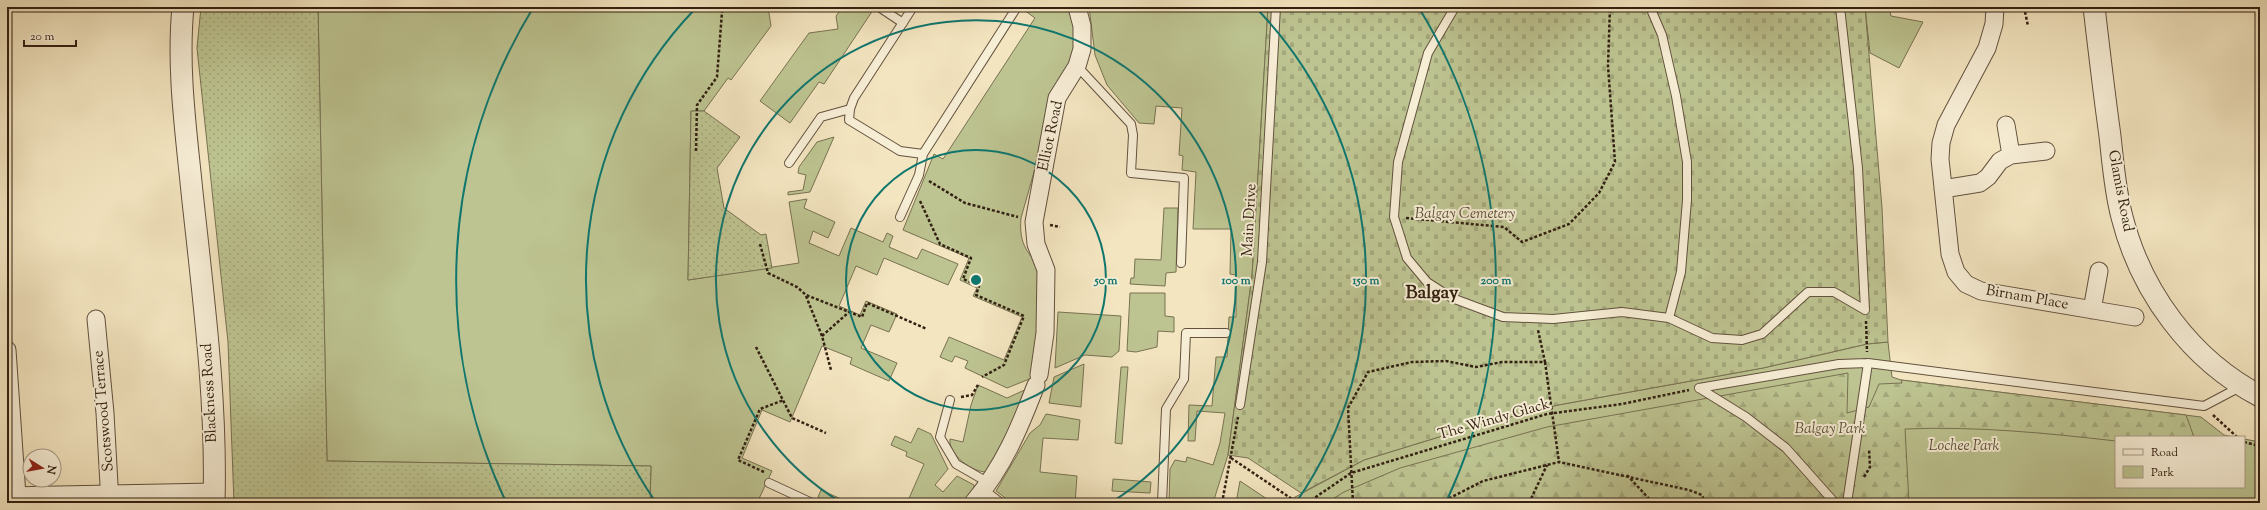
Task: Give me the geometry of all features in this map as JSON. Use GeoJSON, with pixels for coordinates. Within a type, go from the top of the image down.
{"type":"FeatureCollection","features":[{"type":"Feature","properties":{"kind":"street","name":"Blackness Road"},"geometry":{"type":"LineString","coordinates":[[183,7],[181,51],[184,121],[206,322],[212,397],[214,498]]}},
{"type":"Feature","properties":{"kind":"street","name":"Elliot Road"},"geometry":{"type":"LineString","coordinates":[[973,503],[986,487],[1016,439],[1038,380],[1045,333],[1046,270],[1036,244],[1034,222],[1058,98],[1077,66],[1082,49],[1082,26],[1077,7]]}},
{"type":"Feature","properties":{"kind":"street","name":"Birnam Place"},"geometry":{"type":"LineString","coordinates":[[1995,7],[1994,24],[1987,48],[1946,124],[1941,142],[1940,159],[1950,254],[1956,272],[1966,284],[1980,291],[2135,317]]}},
{"type":"Feature","properties":{"kind":"street","name":"Glamis Road"},"geometry":{"type":"LineString","coordinates":[[2094,7],[2115,180],[2122,217],[2134,253],[2150,288],[2170,319],[2214,366],[2241,386],[2260,396]]}},
{"type":"Feature","properties":{"kind":"street"},"geometry":{"type":"LineString","coordinates":[[2006,125],[2011,154]]}},
{"type":"Feature","properties":{"kind":"street"},"geometry":{"type":"LineString","coordinates":[[1943,189],[1980,183],[1988,177],[2000,161],[2011,154],[2046,150]]}},
{"type":"Feature","properties":{"kind":"street"},"geometry":{"type":"LineString","coordinates":[[2092,310],[2099,271]]}},
{"type":"Feature","properties":{"kind":"street","name":"Scotswood Terrace"},"geometry":{"type":"LineString","coordinates":[[96,319],[110,499]]}},
{"type":"Feature","properties":{"kind":"street"},"geometry":{"type":"LineString","coordinates":[[7,350],[10,498],[214,498]]}},
{"type":"Feature","properties":{"kind":"lane"},"geometry":{"type":"LineString","coordinates":[[879,7],[903,23]]}},
{"type":"Feature","properties":{"kind":"lane"},"geometry":{"type":"LineString","coordinates":[[913,7],[854,98],[850,109],[849,120],[900,151],[923,154]]}},
{"type":"Feature","properties":{"kind":"lane"},"geometry":{"type":"LineString","coordinates":[[900,217],[919,174],[923,154],[1017,7]]}},
{"type":"Feature","properties":{"kind":"lane","name":"Main Drive"},"geometry":{"type":"LineString","coordinates":[[1240,405],[1262,262],[1276,7]]}},
{"type":"Feature","properties":{"kind":"lane"},"geometry":{"type":"LineString","coordinates":[[1455,7],[1428,53],[1398,162],[1394,217],[1407,258],[1427,282],[1452,298],[1503,317],[1554,319],[1622,312],[1669,318],[1712,338],[1742,340],[1762,334],[1808,292],[1834,292],[1865,310]]}},
{"type":"Feature","properties":{"kind":"lane"},"geometry":{"type":"LineString","coordinates":[[1650,7],[1662,35],[1676,96],[1687,162],[1687,200],[1681,272],[1669,318]]}},
{"type":"Feature","properties":{"kind":"lane"},"geometry":{"type":"LineString","coordinates":[[1840,7],[1858,168],[1865,310]]}},
{"type":"Feature","properties":{"kind":"lane"},"geometry":{"type":"LineString","coordinates":[[1077,66],[1131,124],[1133,136],[1131,173],[1184,178],[1181,262]]}},
{"type":"Feature","properties":{"kind":"lane"},"geometry":{"type":"LineString","coordinates":[[789,163],[821,117],[850,109]]}},
{"type":"Feature","properties":{"kind":"lane"},"geometry":{"type":"LineString","coordinates":[[1162,503],[1166,409],[1184,379],[1186,333],[1226,333]]}},
{"type":"Feature","properties":{"kind":"lane"},"geometry":{"type":"LineString","coordinates":[[1699,388],[1839,364],[1868,363],[2204,406],[2241,386]]}},
{"type":"Feature","properties":{"kind":"lane"},"geometry":{"type":"LineString","coordinates":[[1847,503],[1868,363]]}},
{"type":"Feature","properties":{"kind":"lane"},"geometry":{"type":"LineString","coordinates":[[1699,388],[1746,417],[1786,448],[1835,503]]}},
{"type":"Feature","properties":{"kind":"lane"},"geometry":{"type":"LineString","coordinates":[[950,400],[940,437],[956,464],[986,487],[1001,503]]}},
{"type":"Feature","properties":{"kind":"lane"},"geometry":{"type":"LineString","coordinates":[[769,483],[812,503]]}},
{"type":"Feature","properties":{"kind":"path"},"geometry":{"type":"LineString","coordinates":[[696,151],[697,105],[717,77],[722,12],[725,7]]}},
{"type":"Feature","properties":{"kind":"path"},"geometry":{"type":"LineString","coordinates":[[1394,217],[1504,227],[1522,242],[1569,224],[1599,193],[1615,162],[1608,66],[1610,7]]}},
{"type":"Feature","properties":{"kind":"path"},"geometry":{"type":"LineString","coordinates":[[2024,7],[2028,26]]}},
{"type":"Feature","properties":{"kind":"path"},"geometry":{"type":"LineString","coordinates":[[919,174],[964,202],[1034,222],[1060,227]]}},
{"type":"Feature","properties":{"kind":"path"},"geometry":{"type":"LineString","coordinates":[[914,186],[940,244],[971,258],[963,279],[980,286],[976,295],[1024,316],[1004,365],[982,376]]}},
{"type":"Feature","properties":{"kind":"path"},"geometry":{"type":"LineString","coordinates":[[760,244],[768,273],[797,287],[806,295],[862,317],[867,303],[927,329]]}},
{"type":"Feature","properties":{"kind":"path"},"geometry":{"type":"LineString","coordinates":[[806,295],[822,336],[831,370]]}},
{"type":"Feature","properties":{"kind":"path"},"geometry":{"type":"LineString","coordinates":[[1865,310],[1868,363]]}},
{"type":"Feature","properties":{"kind":"path"},"geometry":{"type":"LineString","coordinates":[[822,336],[849,312]]}},
{"type":"Feature","properties":{"kind":"path"},"geometry":{"type":"LineString","coordinates":[[1536,318],[1545,362],[1559,462]]}},
{"type":"Feature","properties":{"kind":"path"},"geometry":{"type":"LineString","coordinates":[[756,347],[792,418],[826,432]]}},
{"type":"Feature","properties":{"kind":"path"},"geometry":{"type":"LineString","coordinates":[[1353,503],[1348,408],[1368,372],[1412,362],[1446,361],[1476,367],[1502,362],[1545,362]]}},
{"type":"Feature","properties":{"kind":"path"},"geometry":{"type":"LineString","coordinates":[[950,400],[972,395],[978,385]]}},
{"type":"Feature","properties":{"kind":"path","name":"The Windy Glack"},"geometry":{"type":"LineString","coordinates":[[1307,503],[1351,473],[1547,414],[1622,404],[1699,388]]}},
{"type":"Feature","properties":{"kind":"path"},"geometry":{"type":"LineString","coordinates":[[769,483],[770,475],[738,460],[760,409],[784,400]]}},
{"type":"Feature","properties":{"kind":"path"},"geometry":{"type":"LineString","coordinates":[[1222,503],[1240,405]]}},
{"type":"Feature","properties":{"kind":"path"},"geometry":{"type":"LineString","coordinates":[[2204,406],[2236,436]]}},
{"type":"Feature","properties":{"kind":"path"},"geometry":{"type":"LineString","coordinates":[[2245,442],[2260,446]]}},
{"type":"Feature","properties":{"kind":"path"},"geometry":{"type":"LineString","coordinates":[[1231,458],[1298,503]]}},
{"type":"Feature","properties":{"kind":"path"},"geometry":{"type":"LineString","coordinates":[[1440,503],[1483,481],[1559,462],[1626,475],[1689,490],[1702,495],[1705,503]]}},
{"type":"Feature","properties":{"kind":"path"},"geometry":{"type":"LineString","coordinates":[[1529,503],[1547,465]]}},
{"type":"Feature","properties":{"kind":"path"},"geometry":{"type":"LineString","coordinates":[[1626,475],[1652,503]]}},
{"type":"Feature","properties":{"kind":"green space"},"geometry":{"type":"Polygon","coordinates":[[[201,7],[318,7],[327,461],[651,466],[650,503],[234,503],[228,342],[197,48],[201,7]]]}},
{"type":"Feature","properties":{"kind":"green space"},"geometry":{"type":"Polygon","coordinates":[[[318,7],[768,7],[771,26],[731,80],[728,78],[704,111],[691,111],[688,280],[799,263],[789,202],[807,199],[804,208],[835,222],[828,238],[813,231],[809,243],[839,256],[851,228],[883,242],[887,233],[893,236],[889,247],[917,259],[922,249],[958,264],[948,285],[884,258],[877,275],[856,266],[839,306],[860,315],[866,301],[897,314],[889,332],[871,325],[861,348],[897,363],[889,381],[850,364],[852,358],[822,346],[790,422],[762,410],[742,458],[772,471],[757,503],[650,503],[651,466],[327,461],[318,7]]]}},
{"type":"Feature","properties":{"kind":"green space"},"geometry":{"type":"Polygon","coordinates":[[[843,7],[869,7],[873,10],[824,84],[819,82],[790,123],[760,101],[809,33],[838,29],[836,16],[843,7]]]}},
{"type":"Feature","properties":{"kind":"green space"},"geometry":{"type":"Polygon","coordinates":[[[1027,7],[1070,7],[1076,22],[1074,48],[1047,126],[1021,218],[1021,233],[1024,245],[1041,268],[1040,331],[1032,378],[1007,388],[965,368],[968,361],[955,356],[952,362],[940,357],[949,337],[1004,360],[1022,317],[973,296],[977,288],[960,280],[969,258],[903,230],[934,154],[943,159],[1035,18],[1024,10],[1027,7]]]}},
{"type":"Feature","properties":{"kind":"green space"},"geometry":{"type":"Polygon","coordinates":[[[1089,7],[1268,7],[1252,276],[1228,455],[1213,503],[1169,503],[1170,469],[1175,460],[1186,462],[1187,457],[1213,465],[1220,443],[1225,413],[1197,411],[1195,441],[1188,441],[1189,405],[1212,406],[1216,357],[1227,357],[1229,317],[1236,317],[1236,275],[1230,274],[1231,229],[1193,229],[1196,172],[1182,170],[1183,156],[1179,155],[1182,108],[1156,106],[1154,124],[1139,123],[1107,85],[1095,55],[1089,7]]]}},
{"type":"Feature","properties":{"kind":"green space","name":"Balgay Cemetery"},"geometry":{"type":"Polygon","coordinates":[[[1268,7],[1865,7],[1882,208],[1888,342],[1867,344],[1763,368],[1558,405],[1478,425],[1364,460],[1301,493],[1248,458],[1228,455],[1252,276],[1268,7]]]}},
{"type":"Feature","properties":{"kind":"green space"},"geometry":{"type":"Polygon","coordinates":[[[1865,7],[1889,7],[1891,16],[1923,22],[1899,68],[1870,53],[1865,7]]]}},
{"type":"Feature","properties":{"kind":"green space"},"geometry":{"type":"Polygon","coordinates":[[[691,111],[704,111],[740,137],[717,168],[724,208],[761,235],[766,234],[772,268],[688,280],[691,111]]]}},
{"type":"Feature","properties":{"kind":"green space"},"geometry":{"type":"Polygon","coordinates":[[[834,137],[810,192],[788,195],[788,192],[803,190],[806,175],[798,173],[799,167],[817,142],[834,137]]]}},
{"type":"Feature","properties":{"kind":"green space"},"geometry":{"type":"Polygon","coordinates":[[[1164,208],[1178,208],[1176,272],[1166,273],[1165,286],[1130,284],[1131,278],[1134,278],[1135,259],[1161,260],[1164,208]]]}},
{"type":"Feature","properties":{"kind":"green space"},"geometry":{"type":"Polygon","coordinates":[[[1130,293],[1165,293],[1165,316],[1174,317],[1174,332],[1158,331],[1157,347],[1136,352],[1127,351],[1130,293]]]}},
{"type":"Feature","properties":{"kind":"green space"},"geometry":{"type":"Polygon","coordinates":[[[1058,312],[1121,316],[1119,351],[1112,357],[1085,355],[1055,368],[1058,312]]]}},
{"type":"Feature","properties":{"kind":"green space","name":"Balgay Park"},"geometry":{"type":"Polygon","coordinates":[[[1888,342],[1892,377],[1901,380],[2201,417],[2224,435],[2228,436],[2115,436],[2115,488],[2245,488],[2245,439],[2260,442],[2260,503],[1284,503],[1364,460],[1478,425],[1558,405],[1763,368],[1867,344],[1888,342]]]}},
{"type":"Feature","properties":{"kind":"green space"},"geometry":{"type":"Polygon","coordinates":[[[1084,364],[1081,407],[1049,403],[1054,377],[1084,364]]]}},
{"type":"Feature","properties":{"kind":"green space"},"geometry":{"type":"Polygon","coordinates":[[[1121,367],[1128,367],[1122,444],[1115,443],[1121,367]]]}},
{"type":"Feature","properties":{"kind":"green space","name":"Balgay Park"},"geometry":{"type":"Polygon","coordinates":[[[1848,373],[1847,413],[1869,407],[1879,384],[1902,383],[1901,380],[2186,415],[2194,436],[2115,436],[2115,441],[1985,429],[1905,429],[1909,503],[1326,503],[1344,492],[1400,468],[1547,427],[1848,373]]]}},
{"type":"Feature","properties":{"kind":"green space"},"geometry":{"type":"Polygon","coordinates":[[[978,385],[1007,398],[1029,388],[1002,452],[988,472],[975,470],[963,462],[957,457],[950,445],[950,439],[963,442],[971,405],[978,385]]]}},
{"type":"Feature","properties":{"kind":"green space"},"geometry":{"type":"Polygon","coordinates":[[[1046,414],[1080,420],[1078,440],[1043,438],[1040,472],[1077,476],[1075,503],[1012,503],[996,491],[1030,433],[1040,425],[1046,414]]]}},
{"type":"Feature","properties":{"kind":"green space"},"geometry":{"type":"Polygon","coordinates":[[[918,428],[931,434],[948,469],[935,485],[943,492],[957,476],[974,485],[974,494],[966,503],[907,503],[924,464],[906,456],[907,452],[891,445],[895,436],[911,443],[918,428]]]}},
{"type":"Feature","properties":{"kind":"green space"},"geometry":{"type":"Polygon","coordinates":[[[1113,479],[1151,482],[1150,493],[1112,491],[1113,479]]]}},
{"type":"Feature","properties":{"kind":"green space"},"geometry":{"type":"Polygon","coordinates":[[[1240,481],[1273,503],[1236,503],[1240,481]]]}},
{"type":"Feature","properties":{"kind":"green space"},"geometry":{"type":"Polygon","coordinates":[[[821,490],[850,503],[829,503],[818,497],[821,490]]]}},
{"type":"Feature","properties":{"kind":"district","name":"Balgay"},"geometry":{"type":"Point","coordinates":[1432,293]}},
{"type":"Feature","properties":{"kind":"park label","name":"Lochee Park"},"geometry":{"type":"Point","coordinates":[1964,446]}}]}
